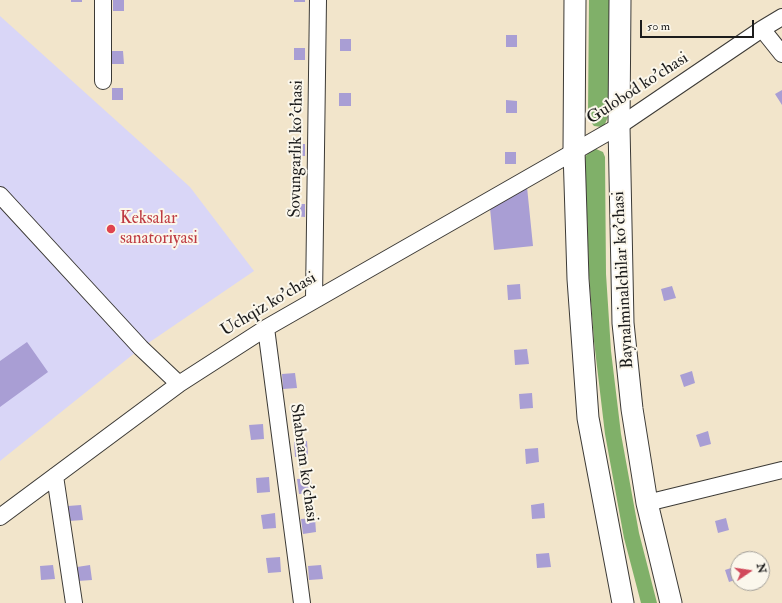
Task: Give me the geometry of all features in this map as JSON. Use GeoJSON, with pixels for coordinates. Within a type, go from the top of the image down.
{"type":"FeatureCollection","features":[{"type":"Feature","properties":{"kind":"main road"},"geometry":{"type":"LineString","coordinates":[[575,0],[574,151],[578,279],[588,418],[623,603]]}},
{"type":"Feature","properties":{"kind":"main road","name":"Baynalminalchilar ko’chasi"},"geometry":{"type":"LineString","coordinates":[[620,0],[618,126],[623,323],[632,409],[647,502],[671,603]]}},
{"type":"Feature","properties":{"kind":"street"},"geometry":{"type":"LineString","coordinates":[[103,0],[103,81]]}},
{"type":"Feature","properties":{"kind":"street","name":"Sovungarlik ko'chasi"},"geometry":{"type":"LineString","coordinates":[[314,299],[318,0]]}},
{"type":"Feature","properties":{"kind":"street","name":"Gulobod ko'chasi"},"geometry":{"type":"LineString","coordinates":[[574,151],[618,126],[762,28],[782,17]]}},
{"type":"Feature","properties":{"kind":"street"},"geometry":{"type":"LineString","coordinates":[[762,28],[782,54]]}},
{"type":"Feature","properties":{"kind":"street","name":"Uchqiz ko'chasi"},"geometry":{"type":"LineString","coordinates":[[0,517],[179,384],[266,328],[314,299],[574,151]]}},
{"type":"Feature","properties":{"kind":"street"},"geometry":{"type":"LineString","coordinates":[[0,196],[141,348],[179,384]]}},
{"type":"Feature","properties":{"kind":"street","name":"Shabnam ko'chasi"},"geometry":{"type":"LineString","coordinates":[[266,328],[302,603]]}},
{"type":"Feature","properties":{"kind":"street"},"geometry":{"type":"LineString","coordinates":[[647,502],[782,470]]}},
{"type":"Feature","properties":{"kind":"street"},"geometry":{"type":"LineString","coordinates":[[55,476],[74,603]]}},
{"type":"Feature","properties":{"kind":"shaded area","name":"Keksalar sanatoriyasi"},"geometry":{"type":"Polygon","coordinates":[[[0,16],[190,187],[254,271],[141,348],[0,461],[0,16]]]}},
{"type":"Feature","properties":{"kind":"green space"},"geometry":{"type":"Polygon","coordinates":[[[589,0],[609,0],[609,114],[605,124],[602,127],[594,126],[590,121],[588,113],[589,0]]]}},
{"type":"Feature","properties":{"kind":"green space"},"geometry":{"type":"Polygon","coordinates":[[[596,149],[603,152],[605,157],[606,274],[611,351],[621,434],[639,533],[657,603],[641,603],[624,538],[605,434],[594,341],[589,275],[585,157],[590,151],[596,149]]]}},
{"type":"Feature","properties":{"kind":"building"},"geometry":{"type":"Polygon","coordinates":[[[71,0],[82,0],[82,2],[71,2],[71,0]]]}},
{"type":"Feature","properties":{"kind":"building"},"geometry":{"type":"Polygon","coordinates":[[[113,0],[124,0],[124,11],[113,11],[113,0]]]}},
{"type":"Feature","properties":{"kind":"building"},"geometry":{"type":"Polygon","coordinates":[[[294,0],[305,0],[305,2],[294,2],[294,0]]]}},
{"type":"Feature","properties":{"kind":"building"},"geometry":{"type":"Polygon","coordinates":[[[506,35],[517,35],[517,47],[506,47],[506,35]]]}},
{"type":"Feature","properties":{"kind":"building"},"geometry":{"type":"Polygon","coordinates":[[[340,39],[351,39],[351,51],[340,51],[340,39]]]}},
{"type":"Feature","properties":{"kind":"building"},"geometry":{"type":"Polygon","coordinates":[[[294,48],[305,48],[305,60],[294,60],[294,48]]]}},
{"type":"Feature","properties":{"kind":"building"},"geometry":{"type":"Polygon","coordinates":[[[112,51],[123,51],[124,64],[112,64],[112,51]]]}},
{"type":"Feature","properties":{"kind":"building"},"geometry":{"type":"Polygon","coordinates":[[[112,88],[123,88],[123,100],[112,100],[112,88]]]}},
{"type":"Feature","properties":{"kind":"building"},"geometry":{"type":"Polygon","coordinates":[[[782,90],[782,105],[775,94],[782,90]]]}},
{"type":"Feature","properties":{"kind":"building"},"geometry":{"type":"Polygon","coordinates":[[[339,93],[351,93],[351,106],[339,106],[339,93]]]}},
{"type":"Feature","properties":{"kind":"building"},"geometry":{"type":"Polygon","coordinates":[[[506,100],[517,101],[517,113],[506,113],[506,100]]]}},
{"type":"Feature","properties":{"kind":"building"},"geometry":{"type":"Polygon","coordinates":[[[294,144],[305,144],[305,156],[294,156],[294,144]]]}},
{"type":"Feature","properties":{"kind":"building"},"geometry":{"type":"Polygon","coordinates":[[[505,152],[516,152],[516,164],[505,164],[505,152]]]}},
{"type":"Feature","properties":{"kind":"building"},"geometry":{"type":"Polygon","coordinates":[[[527,187],[533,246],[494,250],[490,208],[527,187]]]}},
{"type":"Feature","properties":{"kind":"building"},"geometry":{"type":"Polygon","coordinates":[[[294,204],[305,204],[305,217],[294,216],[294,204]]]}},
{"type":"Feature","properties":{"kind":"building"},"geometry":{"type":"Polygon","coordinates":[[[520,284],[521,299],[508,300],[507,285],[520,284]]]}},
{"type":"Feature","properties":{"kind":"building"},"geometry":{"type":"Polygon","coordinates":[[[672,286],[676,298],[664,301],[661,289],[672,286]]]}},
{"type":"Feature","properties":{"kind":"building"},"geometry":{"type":"Polygon","coordinates":[[[27,342],[48,372],[0,407],[0,361],[27,342]]]}},
{"type":"Feature","properties":{"kind":"building"},"geometry":{"type":"Polygon","coordinates":[[[527,349],[529,364],[515,365],[514,350],[527,349]]]}},
{"type":"Feature","properties":{"kind":"building"},"geometry":{"type":"Polygon","coordinates":[[[692,371],[695,383],[684,387],[680,375],[692,371]]]}},
{"type":"Feature","properties":{"kind":"building"},"geometry":{"type":"Polygon","coordinates":[[[295,373],[297,388],[283,389],[282,374],[295,373]]]}},
{"type":"Feature","properties":{"kind":"building"},"geometry":{"type":"Polygon","coordinates":[[[532,393],[533,408],[520,409],[519,394],[532,393]]]}},
{"type":"Feature","properties":{"kind":"building"},"geometry":{"type":"Polygon","coordinates":[[[263,424],[264,439],[251,440],[249,425],[263,424]]]}},
{"type":"Feature","properties":{"kind":"building"},"geometry":{"type":"Polygon","coordinates":[[[708,431],[711,444],[700,447],[696,435],[708,431]]]}},
{"type":"Feature","properties":{"kind":"building"},"geometry":{"type":"Polygon","coordinates":[[[307,441],[308,455],[295,457],[294,442],[307,441]]]}},
{"type":"Feature","properties":{"kind":"building"},"geometry":{"type":"Polygon","coordinates":[[[538,448],[539,462],[526,464],[525,449],[538,448]]]}},
{"type":"Feature","properties":{"kind":"building"},"geometry":{"type":"Polygon","coordinates":[[[269,477],[270,492],[257,493],[256,478],[269,477]]]}},
{"type":"Feature","properties":{"kind":"building"},"geometry":{"type":"Polygon","coordinates":[[[311,478],[312,493],[299,494],[297,479],[311,478]]]}},
{"type":"Feature","properties":{"kind":"building"},"geometry":{"type":"Polygon","coordinates":[[[544,503],[545,518],[532,519],[531,505],[544,503]]]}},
{"type":"Feature","properties":{"kind":"building"},"geometry":{"type":"Polygon","coordinates":[[[81,505],[83,520],[69,521],[68,506],[81,505]]]}},
{"type":"Feature","properties":{"kind":"building"},"geometry":{"type":"Polygon","coordinates":[[[275,513],[276,528],[263,529],[261,515],[275,513]]]}},
{"type":"Feature","properties":{"kind":"building"},"geometry":{"type":"Polygon","coordinates":[[[315,518],[316,532],[303,534],[301,519],[315,518]]]}},
{"type":"Feature","properties":{"kind":"building"},"geometry":{"type":"Polygon","coordinates":[[[726,518],[729,530],[718,533],[715,521],[726,518]]]}},
{"type":"Feature","properties":{"kind":"building"},"geometry":{"type":"Polygon","coordinates":[[[549,553],[551,567],[537,568],[536,554],[549,553]]]}},
{"type":"Feature","properties":{"kind":"building"},"geometry":{"type":"Polygon","coordinates":[[[280,557],[281,572],[268,573],[266,558],[280,557]]]}},
{"type":"Feature","properties":{"kind":"building"},"geometry":{"type":"Polygon","coordinates":[[[53,565],[55,579],[41,580],[40,566],[53,565]]]}},
{"type":"Feature","properties":{"kind":"building"},"geometry":{"type":"Polygon","coordinates":[[[90,565],[92,580],[78,581],[77,567],[90,565]]]}},
{"type":"Feature","properties":{"kind":"building"},"geometry":{"type":"Polygon","coordinates":[[[321,565],[323,579],[309,580],[308,566],[321,565]]]}},
{"type":"Feature","properties":{"kind":"building"},"geometry":{"type":"Polygon","coordinates":[[[730,568],[730,582],[729,582],[725,570],[730,568]]]}},
{"type":"Feature","properties":{"kind":"place","name":"Keksalar sanatoriyasi"},"geometry":{"type":"Point","coordinates":[111,229]}}]}
